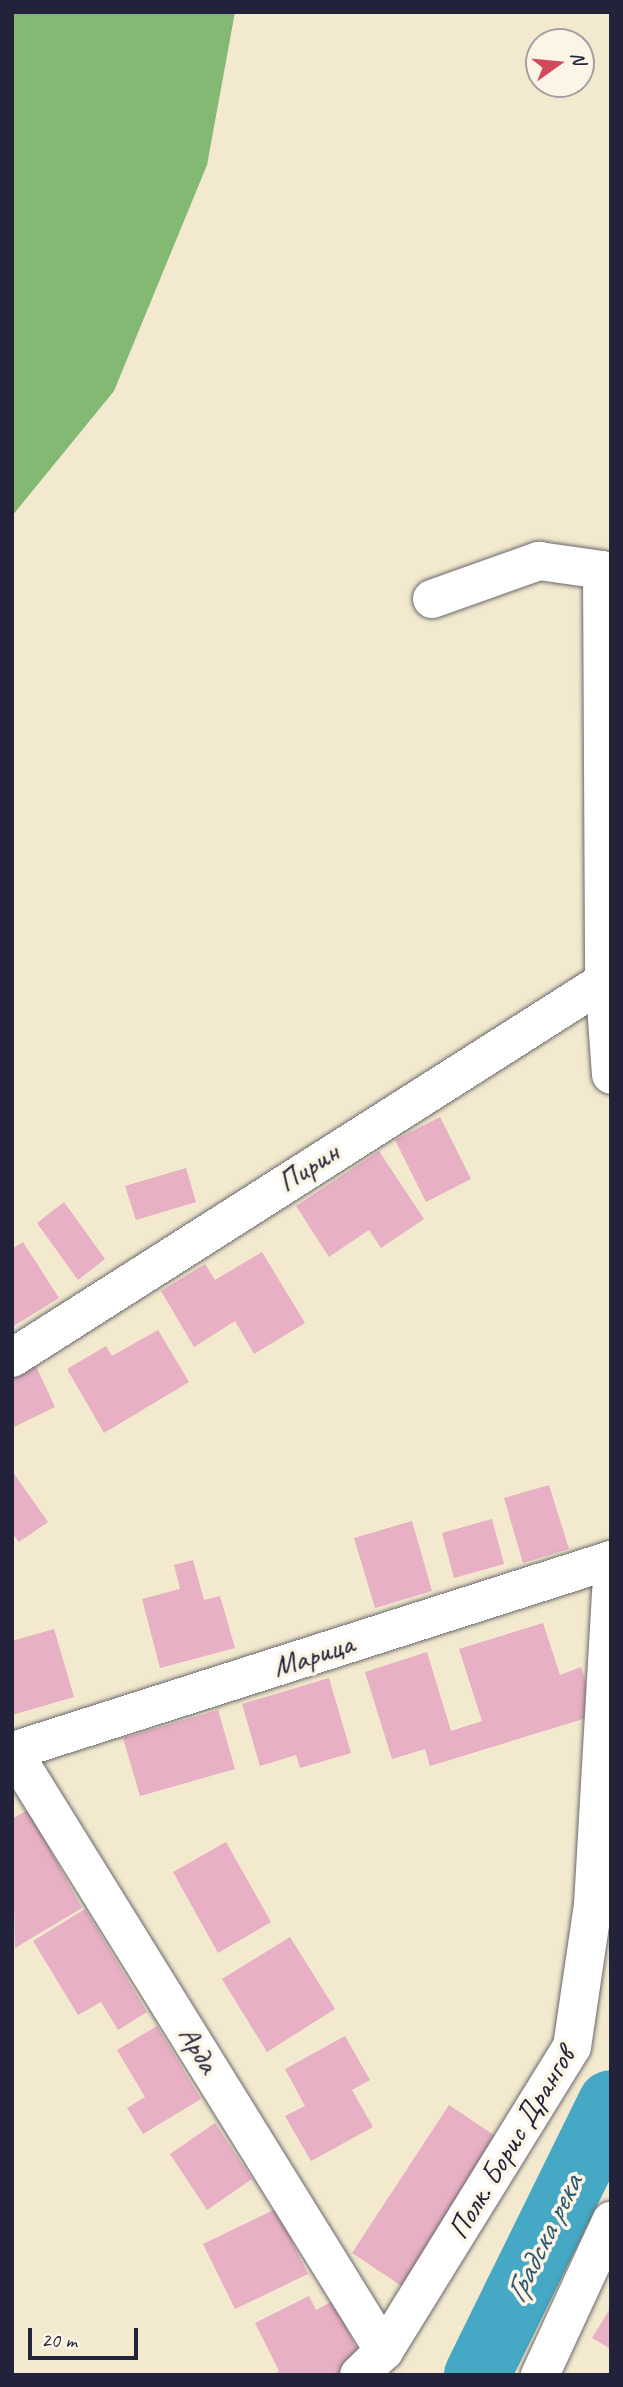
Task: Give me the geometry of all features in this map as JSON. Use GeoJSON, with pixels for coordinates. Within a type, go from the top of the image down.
{"type":"FeatureCollection","features":[{"type":"Feature","properties":{"kind":"street"},"geometry":{"type":"LineString","coordinates":[[432,599],[539,561],[601,570],[611,1075]]}},
{"type":"Feature","properties":{"kind":"street","name":"Пирин"},"geometry":{"type":"LineString","coordinates":[[12,1358],[608,977]]}},
{"type":"Feature","properties":{"kind":"street","name":"Марица"},"geometry":{"type":"LineString","coordinates":[[14,1750],[611,1560]]}},
{"type":"Feature","properties":{"kind":"street","name":"Полк. Борис Дрангов"},"geometry":{"type":"LineString","coordinates":[[372,2363],[572,2047],[593,1905],[611,1591]]}},
{"type":"Feature","properties":{"kind":"street","name":"Арда"},"geometry":{"type":"LineString","coordinates":[[14,1750],[372,2363]]}},
{"type":"Feature","properties":{"kind":"street"},"geometry":{"type":"LineString","coordinates":[[540,2375],[611,2221]]}},
{"type":"Feature","properties":{"kind":"green space"},"geometry":{"type":"Polygon","coordinates":[[[12,12],[235,12],[207,165],[114,391],[12,516],[12,12]]]}},
{"type":"Feature","properties":{"kind":"building"},"geometry":{"type":"Polygon","coordinates":[[[440,1117],[471,1179],[426,1202],[395,1140],[440,1117]]]}},
{"type":"Feature","properties":{"kind":"building"},"geometry":{"type":"Polygon","coordinates":[[[379,1151],[424,1219],[381,1248],[369,1230],[329,1257],[296,1206],[379,1151]]]}},
{"type":"Feature","properties":{"kind":"building"},"geometry":{"type":"Polygon","coordinates":[[[186,1168],[196,1202],[136,1220],[125,1186],[186,1168]]]}},
{"type":"Feature","properties":{"kind":"building"},"geometry":{"type":"Polygon","coordinates":[[[64,1202],[105,1259],[78,1280],[37,1223],[64,1202]]]}},
{"type":"Feature","properties":{"kind":"building"},"geometry":{"type":"Polygon","coordinates":[[[23,1242],[59,1298],[12,1327],[12,1249],[23,1242]]]}},
{"type":"Feature","properties":{"kind":"building"},"geometry":{"type":"Polygon","coordinates":[[[262,1252],[305,1323],[254,1354],[235,1321],[194,1347],[161,1291],[205,1264],[215,1280],[262,1252]]]}},
{"type":"Feature","properties":{"kind":"building"},"geometry":{"type":"Polygon","coordinates":[[[158,1330],[189,1382],[104,1433],[67,1369],[106,1346],[112,1356],[158,1330]]]}},
{"type":"Feature","properties":{"kind":"building"},"geometry":{"type":"Polygon","coordinates":[[[35,1364],[55,1407],[12,1428],[12,1376],[35,1364]]]}},
{"type":"Feature","properties":{"kind":"building"},"geometry":{"type":"Polygon","coordinates":[[[12,1471],[48,1522],[19,1542],[12,1533],[12,1471]]]}},
{"type":"Feature","properties":{"kind":"building"},"geometry":{"type":"Polygon","coordinates":[[[549,1485],[569,1549],[523,1563],[504,1498],[549,1485]]]}},
{"type":"Feature","properties":{"kind":"building"},"geometry":{"type":"Polygon","coordinates":[[[492,1519],[504,1564],[454,1578],[442,1533],[492,1519]]]}},
{"type":"Feature","properties":{"kind":"building"},"geometry":{"type":"Polygon","coordinates":[[[412,1521],[432,1591],[375,1608],[354,1538],[412,1521]]]}},
{"type":"Feature","properties":{"kind":"building"},"geometry":{"type":"Polygon","coordinates":[[[193,1560],[204,1600],[220,1596],[235,1648],[160,1668],[142,1599],[180,1589],[174,1565],[193,1560]]]}},
{"type":"Feature","properties":{"kind":"building"},"geometry":{"type":"Polygon","coordinates":[[[543,1623],[560,1675],[581,1667],[596,1715],[430,1766],[425,1749],[392,1759],[365,1672],[427,1652],[451,1731],[482,1721],[459,1649],[543,1623]]]}},
{"type":"Feature","properties":{"kind":"building"},"geometry":{"type":"Polygon","coordinates":[[[54,1629],[74,1697],[12,1715],[12,1641],[54,1629]]]}},
{"type":"Feature","properties":{"kind":"building"},"geometry":{"type":"Polygon","coordinates":[[[329,1678],[351,1753],[300,1768],[296,1755],[260,1766],[242,1704],[329,1678]]]}},
{"type":"Feature","properties":{"kind":"building"},"geometry":{"type":"Polygon","coordinates":[[[218,1710],[235,1769],[140,1796],[123,1738],[218,1710]]]}},
{"type":"Feature","properties":{"kind":"building"},"geometry":{"type":"Polygon","coordinates":[[[28,1810],[82,1908],[15,1948],[12,1819],[28,1810]]]}},
{"type":"Feature","properties":{"kind":"building"},"geometry":{"type":"Polygon","coordinates":[[[226,1842],[271,1922],[218,1953],[173,1872],[226,1842]]]}},
{"type":"Feature","properties":{"kind":"building"},"geometry":{"type":"Polygon","coordinates":[[[85,1909],[147,2012],[118,2030],[101,2002],[78,2015],[33,1941],[85,1909]]]}},
{"type":"Feature","properties":{"kind":"building"},"geometry":{"type":"Polygon","coordinates":[[[290,1937],[335,2009],[267,2052],[222,1979],[290,1937]]]}},
{"type":"Feature","properties":{"kind":"building"},"geometry":{"type":"Polygon","coordinates":[[[157,2026],[201,2099],[143,2134],[127,2108],[145,2097],[117,2050],[157,2026]]]}},
{"type":"Feature","properties":{"kind":"building"},"geometry":{"type":"Polygon","coordinates":[[[345,2036],[370,2080],[352,2090],[373,2127],[311,2161],[285,2116],[305,2106],[285,2069],[345,2036]]]}},
{"type":"Feature","properties":{"kind":"building"},"geometry":{"type":"Polygon","coordinates":[[[449,2105],[503,2141],[406,2289],[352,2253],[449,2105]]]}},
{"type":"Feature","properties":{"kind":"building"},"geometry":{"type":"Polygon","coordinates":[[[215,2123],[252,2179],[207,2210],[170,2154],[215,2123]]]}},
{"type":"Feature","properties":{"kind":"building"},"geometry":{"type":"Polygon","coordinates":[[[276,2209],[308,2274],[235,2309],[203,2244],[276,2209]]]}},
{"type":"Feature","properties":{"kind":"building"},"geometry":{"type":"Polygon","coordinates":[[[309,2296],[316,2310],[333,2301],[364,2363],[340,2375],[272,2375],[279,2371],[255,2323],[309,2296]]]}},
{"type":"Feature","properties":{"kind":"building"},"geometry":{"type":"Polygon","coordinates":[[[611,2307],[611,2349],[592,2338],[611,2307]]]}},
{"type":"Feature","properties":{"kind":"waterway","name":"Градска река"},"geometry":{"type":"LineString","coordinates":[[477,2375],[611,2103]]}}]}
